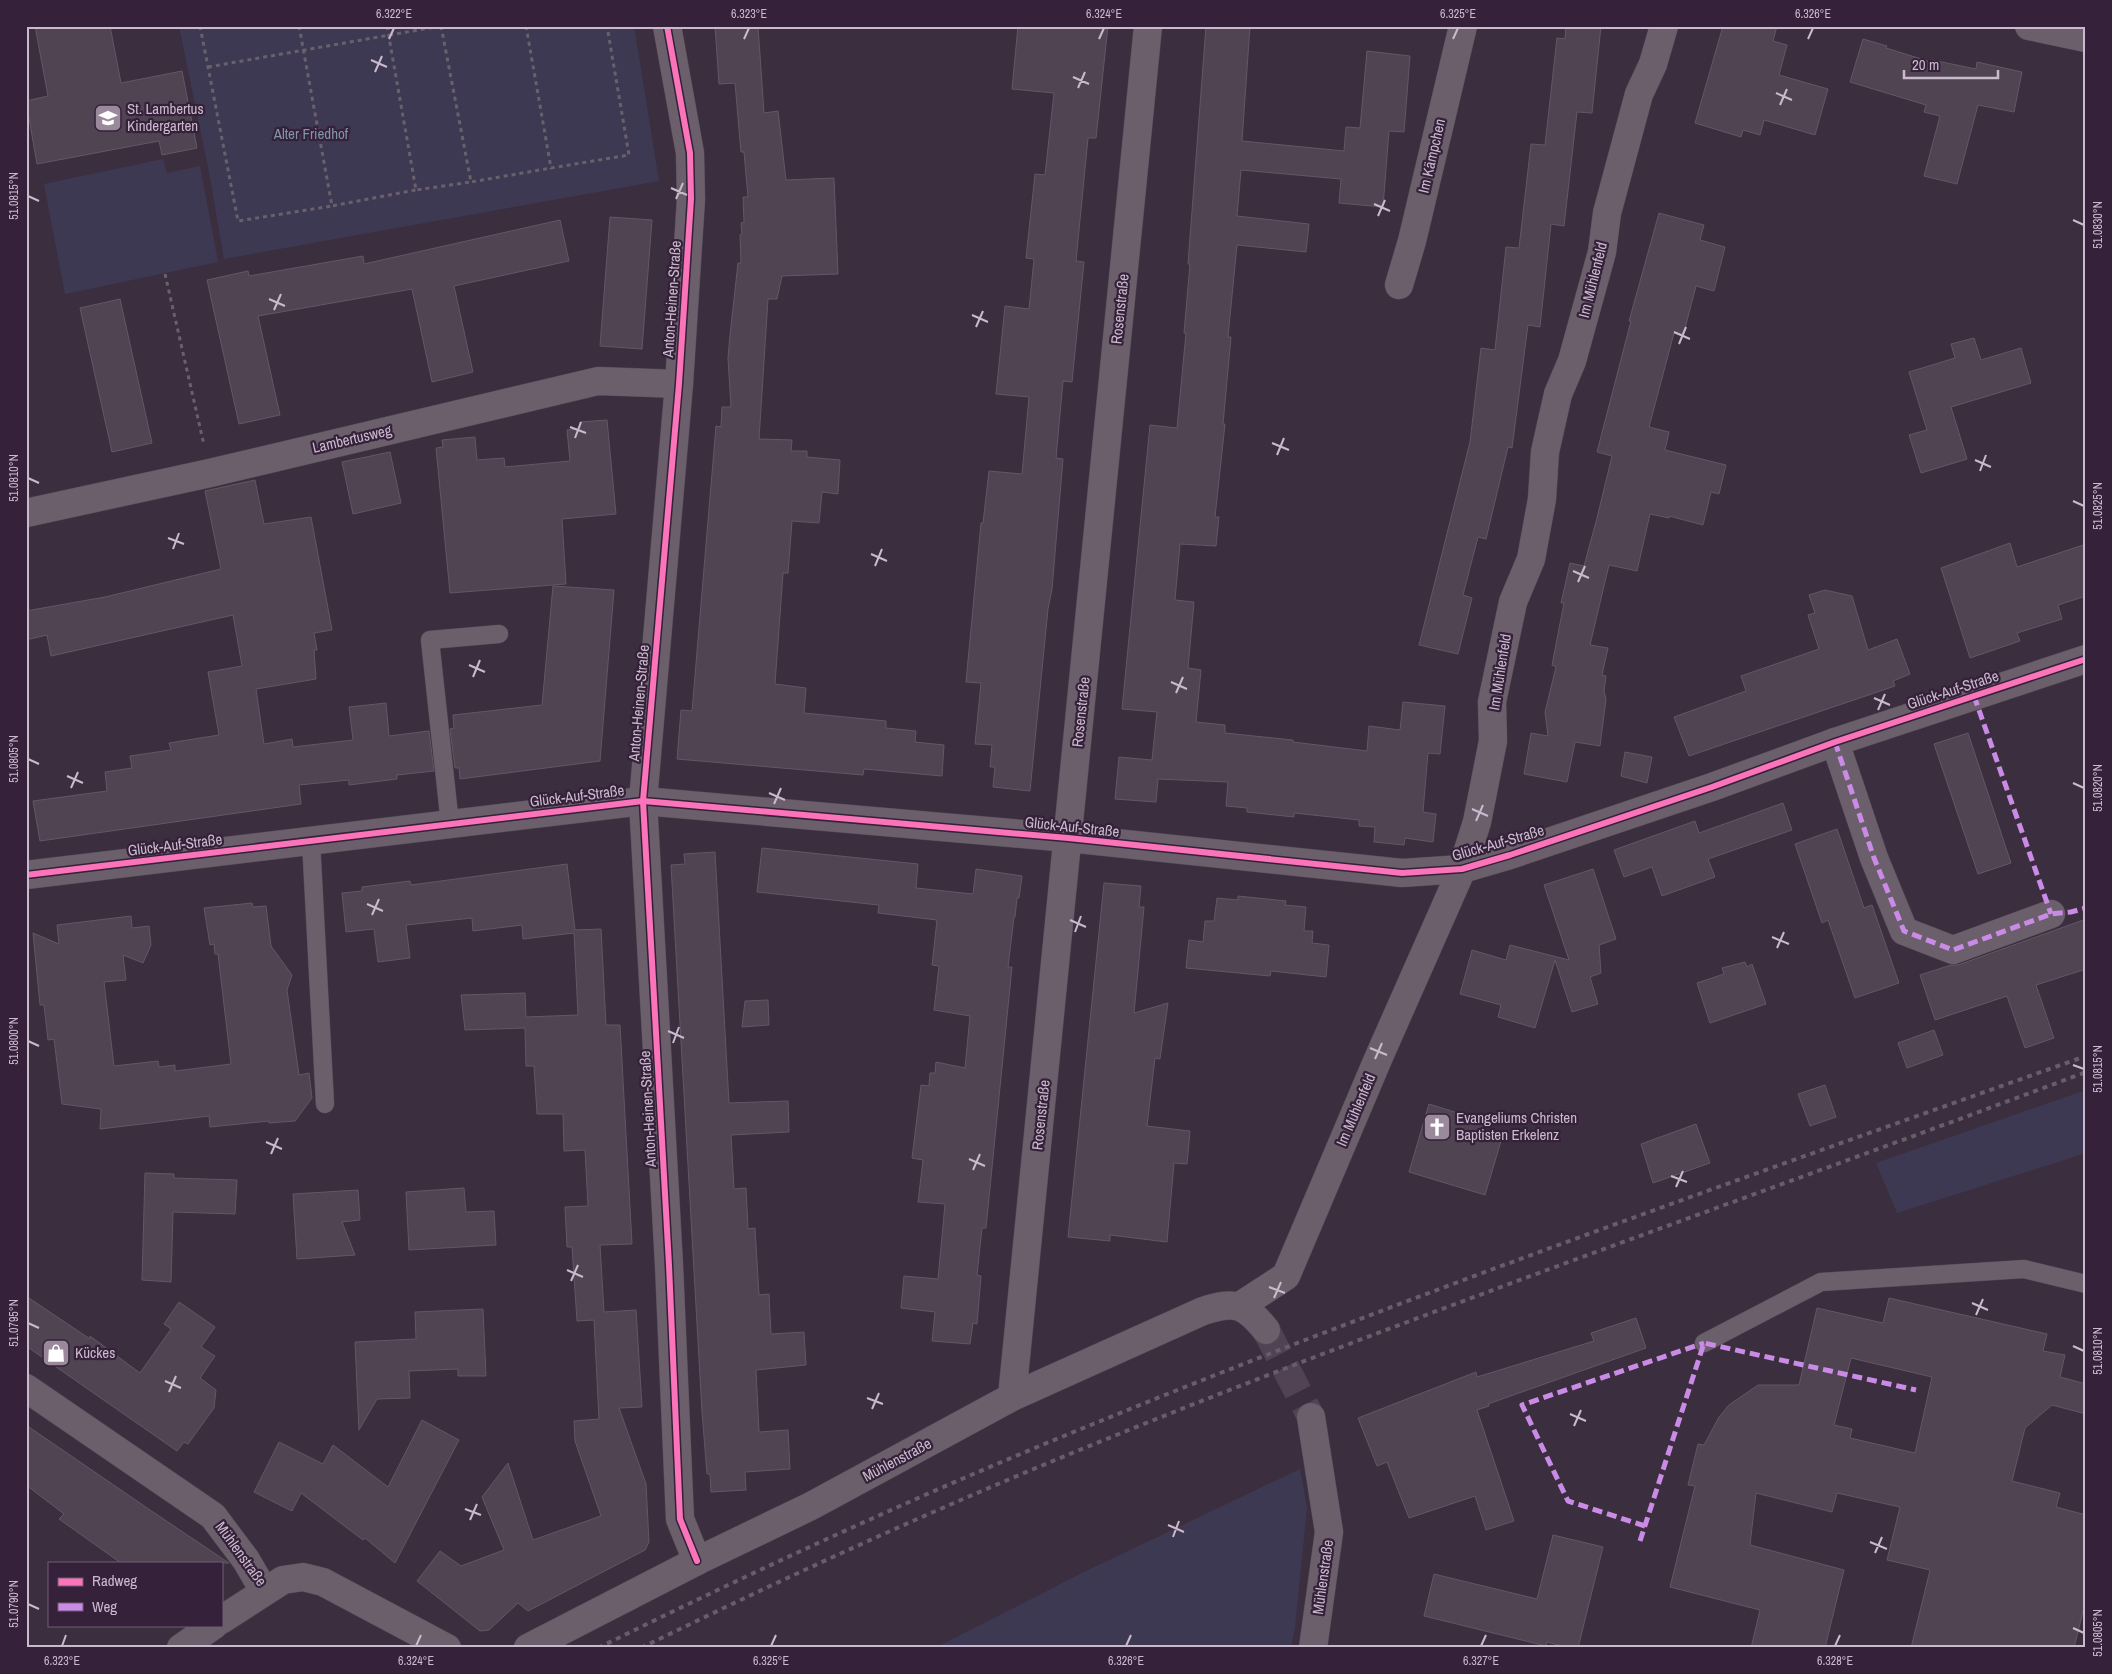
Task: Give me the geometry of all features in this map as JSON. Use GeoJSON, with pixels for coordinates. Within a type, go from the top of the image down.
{"type":"FeatureCollection","features":[{"type":"Feature","properties":{"kind":"street","name":"Anton-Heinen-Straße"},"geometry":{"type":"LineString","coordinates":[[667,26],[690,153],[691,190],[678,384],[643,801],[669,1265],[680,1519],[697,1561]]}},
{"type":"Feature","properties":{"kind":"street","name":"Rosenstraße"},"geometry":{"type":"LineString","coordinates":[[1012,1397],[1148,26]]}},
{"type":"Feature","properties":{"kind":"street","name":"Im Kämpchen"},"geometry":{"type":"LineString","coordinates":[[1399,285],[1412,241],[1463,26]]}},
{"type":"Feature","properties":{"kind":"street","name":"Im Mühlenfeld"},"geometry":{"type":"LineString","coordinates":[[1240,1306],[1286,1276],[1378,1059],[1462,869],[1477,822],[1494,741],[1492,702],[1513,602],[1530,559],[1542,499],[1545,452],[1558,394],[1572,361],[1602,252],[1607,213],[1639,94],[1653,64],[1664,26]]}},
{"type":"Feature","properties":{"kind":"street"},"geometry":{"type":"LineString","coordinates":[[2029,26],[2086,38]]}},
{"type":"Feature","properties":{"kind":"street","name":"Lambertusweg"},"geometry":{"type":"LineString","coordinates":[[26,512],[210,473],[598,382],[678,384]]}},
{"type":"Feature","properties":{"kind":"street","name":"Glück-Auf-Straße"},"geometry":{"type":"LineString","coordinates":[[26,875],[643,801],[1068,838],[1402,873],[1462,869],[1510,855],[1693,793],[1835,742],[2086,659]]}},
{"type":"Feature","properties":{"kind":"street"},"geometry":{"type":"LineString","coordinates":[[1835,742],[1874,858],[1904,931],[1953,950],[2051,914]]}},
{"type":"Feature","properties":{"kind":"street","name":"Mühlenstraße"},"geometry":{"type":"LineString","coordinates":[[528,1648],[697,1561],[798,1513],[1012,1397],[1203,1311],[1223,1305],[1240,1306]]}},
{"type":"Feature","properties":{"kind":"street"},"geometry":{"type":"LineString","coordinates":[[1240,1306],[1255,1317],[1266,1330]]}},
{"type":"Feature","properties":{"kind":"street","name":"Mühlenstraße"},"geometry":{"type":"LineString","coordinates":[[26,1388],[213,1516],[246,1560],[264,1591],[283,1580],[303,1577],[323,1582],[448,1648]]}},
{"type":"Feature","properties":{"kind":"street","name":"Mühlenstraße"},"geometry":{"type":"LineString","coordinates":[[1311,1417],[1329,1532],[1312,1648]]}},
{"type":"Feature","properties":{"kind":"street"},"geometry":{"type":"LineString","coordinates":[[222,1619],[264,1591]]}},
{"type":"Feature","properties":{"kind":"street"},"geometry":{"type":"LineString","coordinates":[[181,1648],[213,1626]]}},
{"type":"Feature","properties":{"kind":"lane"},"geometry":{"type":"LineString","coordinates":[[450,824],[430,640],[499,634]]}},
{"type":"Feature","properties":{"kind":"lane"},"geometry":{"type":"LineString","coordinates":[[311,841],[325,1104]]}},
{"type":"Feature","properties":{"kind":"lane"},"geometry":{"type":"LineString","coordinates":[[1704,1343],[1821,1282],[2024,1269],[2086,1284]]}},
{"type":"Feature","properties":{"kind":"path"},"geometry":{"type":"LineString","coordinates":[[200,26],[238,221],[629,155],[607,26]]}},
{"type":"Feature","properties":{"kind":"path"},"geometry":{"type":"LineString","coordinates":[[299,26],[332,206]]}},
{"type":"Feature","properties":{"kind":"path"},"geometry":{"type":"LineString","coordinates":[[387,26],[416,190]]}},
{"type":"Feature","properties":{"kind":"path"},"geometry":{"type":"LineString","coordinates":[[208,67],[441,26],[472,182]]}},
{"type":"Feature","properties":{"kind":"path"},"geometry":{"type":"LineString","coordinates":[[526,26],[551,168]]}},
{"type":"Feature","properties":{"kind":"path"},"geometry":{"type":"LineString","coordinates":[[165,274],[210,473]]}},
{"type":"Feature","properties":{"kind":"green space","name":"Alter Friedhof"},"geometry":{"type":"Polygon","coordinates":[[[179,26],[634,26],[659,181],[224,259],[209,172],[179,26]]]}},
{"type":"Feature","properties":{"kind":"green space"},"geometry":{"type":"Polygon","coordinates":[[[163,159],[167,173],[200,166],[218,262],[65,294],[44,184],[163,159]]]}},
{"type":"Feature","properties":{"kind":"green space"},"geometry":{"type":"Polygon","coordinates":[[[2086,1090],[2086,1153],[1897,1213],[1876,1163],[2086,1090]]]}},
{"type":"Feature","properties":{"kind":"green space"},"geometry":{"type":"Polygon","coordinates":[[[1300,1469],[1307,1508],[1295,1627],[1291,1648],[935,1648],[1084,1572],[1300,1469]]]}},
{"type":"Feature","properties":{"kind":"building"},"geometry":{"type":"Polygon","coordinates":[[[35,26],[110,26],[121,83],[182,71],[197,148],[162,155],[159,141],[37,164],[26,101],[48,96],[35,26]]]}},
{"type":"Feature","properties":{"kind":"building"},"geometry":{"type":"Polygon","coordinates":[[[715,26],[758,26],[764,113],[778,111],[786,180],[834,178],[838,274],[782,276],[777,299],[768,299],[759,439],[792,440],[791,451],[807,451],[807,457],[840,460],[838,494],[822,492],[819,523],[792,521],[788,573],[783,573],[775,684],[806,688],[804,713],[886,721],[886,728],[916,731],[915,742],[944,745],[942,776],[864,769],[863,775],[677,759],[681,710],[692,711],[716,426],[721,427],[722,407],[731,407],[728,358],[738,263],[741,263],[740,235],[742,234],[741,223],[744,222],[743,197],[748,197],[744,152],[741,152],[735,83],[719,84],[715,26]]]}},
{"type":"Feature","properties":{"kind":"building"},"geometry":{"type":"Polygon","coordinates":[[[1018,26],[1108,26],[1096,138],[1088,138],[1076,261],[1084,262],[1072,382],[1063,381],[1056,458],[1063,459],[1052,589],[1048,609],[1030,791],[993,787],[995,767],[990,767],[992,745],[975,744],[981,683],[966,682],[981,523],[983,523],[989,471],[1022,474],[1029,397],[996,394],[1005,306],[1029,309],[1034,259],[1026,258],[1035,174],[1045,175],[1054,93],[1012,89],[1018,26]]]}},
{"type":"Feature","properties":{"kind":"building"},"geometry":{"type":"Polygon","coordinates":[[[1206,26],[1250,26],[1242,141],[1344,151],[1346,127],[1360,128],[1367,51],[1410,56],[1404,132],[1389,131],[1383,207],[1339,203],[1341,179],[1241,170],[1237,216],[1309,224],[1306,252],[1237,245],[1228,337],[1231,337],[1223,424],[1225,424],[1215,517],[1219,517],[1216,546],[1180,544],[1175,600],[1194,602],[1188,668],[1201,670],[1196,722],[1225,725],[1225,733],[1293,740],[1293,742],[1367,751],[1369,726],[1400,730],[1403,702],[1445,706],[1440,754],[1428,753],[1423,812],[1436,814],[1433,842],[1405,838],[1404,845],[1374,842],[1375,827],[1359,826],[1359,820],[1294,813],[1294,817],[1247,812],[1247,808],[1226,806],[1228,782],[1158,779],[1156,802],[1115,799],[1119,757],[1152,760],[1157,712],[1122,709],[1150,425],[1177,428],[1186,333],[1184,333],[1190,264],[1188,264],[1206,26]]]}},
{"type":"Feature","properties":{"kind":"building"},"geometry":{"type":"Polygon","coordinates":[[[1566,26],[1601,26],[1592,113],[1577,112],[1564,226],[1551,224],[1540,327],[1528,325],[1512,448],[1508,447],[1486,539],[1478,537],[1463,595],[1472,598],[1458,654],[1419,645],[1470,442],[1481,348],[1495,350],[1506,247],[1519,248],[1531,144],[1545,145],[1557,38],[1565,39],[1566,26]]]}},
{"type":"Feature","properties":{"kind":"building"},"geometry":{"type":"Polygon","coordinates":[[[1723,26],[1777,26],[1773,41],[1787,45],[1779,75],[1828,89],[1815,135],[1764,120],[1760,135],[1743,130],[1741,137],[1695,123],[1723,26]]]}},
{"type":"Feature","properties":{"kind":"building"},"geometry":{"type":"Polygon","coordinates":[[[1863,39],[1931,62],[1932,60],[1976,69],[1977,62],[2022,72],[2014,112],[1978,105],[1957,184],[1924,176],[1940,116],[1924,112],[1926,105],[1850,82],[1863,39]]]}},
{"type":"Feature","properties":{"kind":"building"},"geometry":{"type":"Polygon","coordinates":[[[1659,213],[1704,225],[1700,240],[1725,247],[1714,291],[1696,286],[1683,336],[1674,333],[1649,427],[1669,432],[1665,450],[1726,465],[1719,494],[1711,492],[1703,525],[1669,516],[1669,518],[1650,514],[1637,571],[1609,565],[1590,645],[1608,648],[1602,675],[1606,676],[1604,691],[1606,699],[1600,746],[1575,742],[1567,782],[1524,774],[1531,733],[1548,736],[1545,712],[1556,667],[1552,665],[1564,603],[1561,603],[1570,563],[1584,566],[1597,518],[1612,456],[1597,452],[1631,321],[1629,321],[1659,213]]]}},
{"type":"Feature","properties":{"kind":"building"},"geometry":{"type":"Polygon","coordinates":[[[610,217],[652,220],[642,349],[600,346],[610,217]]]}},
{"type":"Feature","properties":{"kind":"building"},"geometry":{"type":"Polygon","coordinates":[[[560,220],[569,261],[454,286],[473,372],[432,382],[412,289],[258,316],[280,415],[239,424],[207,280],[248,271],[249,276],[363,256],[364,264],[560,220]]]}},
{"type":"Feature","properties":{"kind":"building"},"geometry":{"type":"Polygon","coordinates":[[[120,299],[152,443],[112,452],[80,308],[120,299]]]}},
{"type":"Feature","properties":{"kind":"building"},"geometry":{"type":"Polygon","coordinates":[[[1974,338],[1981,360],[2021,348],[2031,383],[1951,407],[1967,459],[1921,473],[1909,435],[1927,430],[1909,372],[1955,358],[1951,344],[1974,338]]]}},
{"type":"Feature","properties":{"kind":"building"},"geometry":{"type":"Polygon","coordinates":[[[607,420],[616,514],[562,519],[566,584],[450,593],[436,448],[443,447],[442,440],[475,437],[477,460],[504,458],[505,467],[570,461],[567,430],[580,429],[580,422],[607,420]]]}},
{"type":"Feature","properties":{"kind":"building"},"geometry":{"type":"Polygon","coordinates":[[[390,452],[401,503],[353,514],[342,462],[390,452]]]}},
{"type":"Feature","properties":{"kind":"building"},"geometry":{"type":"Polygon","coordinates":[[[255,480],[264,524],[311,517],[332,630],[314,633],[317,650],[314,650],[316,679],[256,689],[264,744],[292,739],[293,747],[353,740],[349,707],[386,703],[389,736],[429,731],[434,771],[397,775],[397,779],[349,785],[349,780],[299,785],[301,804],[40,841],[33,801],[107,791],[105,772],[132,768],[130,756],[171,750],[169,743],[219,735],[208,672],[242,666],[233,615],[51,656],[47,635],[26,640],[26,611],[105,597],[221,569],[205,491],[255,480]]]}},
{"type":"Feature","properties":{"kind":"building"},"geometry":{"type":"Polygon","coordinates":[[[2010,543],[2017,567],[2086,544],[2086,596],[2058,605],[2062,619],[2017,633],[2020,641],[1970,658],[1941,568],[2010,543]]]}},
{"type":"Feature","properties":{"kind":"building"},"geometry":{"type":"Polygon","coordinates":[[[553,586],[614,590],[600,761],[460,779],[459,768],[455,768],[450,729],[454,728],[453,715],[542,705],[553,586]]]}},
{"type":"Feature","properties":{"kind":"building"},"geometry":{"type":"Polygon","coordinates":[[[1825,590],[1852,596],[1868,650],[1897,639],[1910,674],[1893,681],[1895,686],[1689,756],[1674,717],[1746,691],[1741,676],[1819,649],[1808,615],[1815,613],[1809,595],[1825,590]]]}},
{"type":"Feature","properties":{"kind":"building"},"geometry":{"type":"Polygon","coordinates":[[[1968,733],[2011,863],[1978,874],[1934,744],[1968,733]]]}},
{"type":"Feature","properties":{"kind":"building"},"geometry":{"type":"Polygon","coordinates":[[[1625,752],[1652,757],[1647,783],[1621,776],[1625,752]]]}},
{"type":"Feature","properties":{"kind":"building"},"geometry":{"type":"Polygon","coordinates":[[[1783,803],[1792,830],[1708,859],[1715,877],[1662,896],[1652,867],[1624,877],[1614,850],[1695,821],[1699,833],[1783,803]]]}},
{"type":"Feature","properties":{"kind":"building"},"geometry":{"type":"Polygon","coordinates":[[[1837,829],[1864,908],[1872,905],[1899,983],[1855,998],[1828,920],[1822,923],[1795,844],[1837,829]]]}},
{"type":"Feature","properties":{"kind":"building"},"geometry":{"type":"Polygon","coordinates":[[[762,848],[918,864],[916,888],[973,894],[976,869],[1022,876],[1014,917],[1008,967],[1012,967],[986,1228],[982,1228],[977,1275],[981,1276],[977,1324],[973,1323],[970,1344],[932,1341],[935,1312],[901,1308],[904,1276],[938,1279],[945,1204],[918,1202],[923,1160],[912,1158],[921,1085],[929,1086],[930,1073],[935,1073],[936,1062],[965,1068],[970,1016],[934,1010],[939,966],[932,965],[937,920],[878,913],[879,905],[757,892],[762,848]]]}},
{"type":"Feature","properties":{"kind":"building"},"geometry":{"type":"Polygon","coordinates":[[[715,852],[729,1103],[788,1101],[789,1132],[731,1135],[734,1189],[746,1188],[748,1229],[755,1228],[759,1295],[769,1294],[771,1334],[804,1332],[806,1365],[756,1370],[759,1432],[788,1430],[790,1469],[745,1472],[746,1490],[711,1492],[710,1474],[707,1474],[702,1412],[671,865],[685,864],[684,854],[715,852]]]}},
{"type":"Feature","properties":{"kind":"building"},"geometry":{"type":"Polygon","coordinates":[[[567,864],[575,930],[601,929],[606,1025],[620,1025],[632,1244],[600,1245],[604,1312],[636,1310],[642,1407],[619,1408],[646,1484],[649,1542],[645,1550],[528,1611],[518,1603],[489,1630],[480,1631],[417,1581],[440,1551],[461,1566],[504,1550],[482,1497],[508,1463],[533,1540],[601,1516],[575,1441],[574,1421],[599,1419],[594,1320],[577,1321],[572,1247],[567,1247],[565,1207],[588,1206],[585,1150],[564,1151],[563,1114],[537,1114],[534,1066],[526,1066],[525,1028],[465,1030],[461,995],[525,993],[526,1017],[578,1015],[574,933],[523,939],[522,925],[473,931],[472,918],[406,925],[410,958],[378,962],[374,929],[346,932],[342,893],[362,891],[362,887],[410,881],[411,885],[567,864]]]}},
{"type":"Feature","properties":{"kind":"building"},"geometry":{"type":"Polygon","coordinates":[[[1593,869],[1616,939],[1599,945],[1601,973],[1590,977],[1598,1004],[1572,1012],[1555,960],[1535,1028],[1498,1017],[1501,1005],[1460,994],[1472,950],[1506,960],[1510,945],[1569,960],[1544,885],[1593,869]]]}},
{"type":"Feature","properties":{"kind":"building"},"geometry":{"type":"Polygon","coordinates":[[[1104,883],[1141,886],[1139,907],[1144,907],[1134,1013],[1168,1003],[1160,1059],[1155,1058],[1147,1126],[1190,1131],[1187,1164],[1174,1163],[1167,1242],[1110,1235],[1110,1241],[1068,1237],[1104,883]]]}},
{"type":"Feature","properties":{"kind":"building"},"geometry":{"type":"Polygon","coordinates":[[[1238,896],[1286,901],[1285,905],[1306,907],[1304,931],[1313,931],[1312,943],[1329,945],[1326,977],[1271,971],[1270,976],[1186,968],[1189,940],[1203,942],[1205,921],[1214,921],[1217,898],[1238,900],[1238,896]]]}},
{"type":"Feature","properties":{"kind":"building"},"geometry":{"type":"Polygon","coordinates":[[[252,903],[253,907],[266,906],[271,946],[292,975],[287,990],[299,1075],[309,1073],[312,1098],[295,1121],[269,1123],[269,1121],[210,1127],[209,1116],[100,1129],[101,1109],[62,1104],[54,1039],[48,1040],[44,1005],[40,1005],[33,933],[59,944],[57,925],[131,916],[132,928],[149,926],[151,945],[143,963],[123,955],[126,980],[104,982],[114,1066],[158,1061],[159,1067],[175,1065],[175,1071],[231,1064],[218,954],[215,954],[214,944],[210,945],[204,908],[252,903]]]}},
{"type":"Feature","properties":{"kind":"building"},"geometry":{"type":"Polygon","coordinates":[[[2086,919],[2086,969],[2036,985],[2054,1038],[2025,1048],[2007,996],[1935,1020],[1920,975],[1951,965],[1958,965],[2086,919]]]}},
{"type":"Feature","properties":{"kind":"building"},"geometry":{"type":"Polygon","coordinates":[[[1745,962],[1747,967],[1752,964],[1766,1004],[1710,1023],[1697,983],[1724,974],[1722,968],[1745,962]]]}},
{"type":"Feature","properties":{"kind":"building"},"geometry":{"type":"Polygon","coordinates":[[[768,1000],[769,1025],[742,1027],[745,1001],[768,1000]]]}},
{"type":"Feature","properties":{"kind":"building"},"geometry":{"type":"Polygon","coordinates":[[[1934,1030],[1943,1055],[1907,1068],[1898,1043],[1934,1030]]]}},
{"type":"Feature","properties":{"kind":"building"},"geometry":{"type":"Polygon","coordinates":[[[1825,1085],[1836,1117],[1810,1126],[1798,1094],[1825,1085]]]}},
{"type":"Feature","properties":{"kind":"building"},"geometry":{"type":"Polygon","coordinates":[[[1429,1104],[1484,1121],[1480,1134],[1501,1141],[1485,1195],[1409,1172],[1429,1104]]]}},
{"type":"Feature","properties":{"kind":"building"},"geometry":{"type":"Polygon","coordinates":[[[1696,1124],[1710,1163],[1653,1183],[1641,1144],[1696,1124]]]}},
{"type":"Feature","properties":{"kind":"building"},"geometry":{"type":"Polygon","coordinates":[[[145,1173],[174,1174],[174,1178],[237,1180],[235,1214],[173,1212],[171,1282],[142,1280],[145,1173]]]}},
{"type":"Feature","properties":{"kind":"building"},"geometry":{"type":"Polygon","coordinates":[[[464,1188],[466,1212],[494,1211],[496,1245],[409,1250],[406,1192],[464,1188]]]}},
{"type":"Feature","properties":{"kind":"building"},"geometry":{"type":"Polygon","coordinates":[[[358,1190],[360,1220],[342,1222],[355,1255],[297,1259],[293,1194],[358,1190]]]}},
{"type":"Feature","properties":{"kind":"building"},"geometry":{"type":"Polygon","coordinates":[[[26,1296],[90,1339],[90,1336],[140,1373],[171,1329],[164,1324],[179,1302],[215,1327],[201,1347],[215,1356],[200,1378],[216,1390],[214,1408],[188,1444],[184,1442],[177,1451],[26,1346],[26,1296]]]}},
{"type":"Feature","properties":{"kind":"building"},"geometry":{"type":"Polygon","coordinates":[[[1889,1298],[2047,1334],[2043,1351],[2065,1355],[2060,1377],[2086,1384],[2086,1414],[2052,1405],[2025,1428],[2012,1481],[2060,1493],[2056,1507],[2086,1515],[2086,1599],[2074,1648],[1911,1648],[1930,1570],[1887,1560],[1900,1507],[1837,1493],[1832,1512],[1756,1493],[1750,1545],[1844,1570],[1825,1648],[1751,1648],[1760,1610],[1670,1587],[1695,1486],[1688,1485],[1698,1444],[1704,1445],[1719,1417],[1729,1405],[1758,1385],[1799,1385],[1817,1308],[1883,1323],[1889,1298]],[[1851,1358],[1834,1425],[1852,1429],[1850,1438],[1915,1453],[1932,1377],[1851,1358]]]}},
{"type":"Feature","properties":{"kind":"building"},"geometry":{"type":"Polygon","coordinates":[[[483,1309],[486,1376],[458,1376],[458,1369],[409,1371],[410,1398],[377,1399],[359,1430],[355,1342],[416,1339],[415,1312],[483,1309]]]}},
{"type":"Feature","properties":{"kind":"building"},"geometry":{"type":"Polygon","coordinates":[[[1636,1318],[1646,1348],[1488,1404],[1489,1406],[1477,1410],[1514,1521],[1486,1530],[1475,1496],[1409,1518],[1387,1462],[1377,1466],[1358,1418],[1476,1372],[1477,1377],[1594,1341],[1591,1333],[1636,1318]]]}},
{"type":"Feature","properties":{"kind":"building"},"geometry":{"type":"Polygon","coordinates":[[[422,1420],[459,1440],[395,1563],[365,1538],[363,1540],[301,1493],[292,1511],[254,1492],[279,1442],[323,1464],[333,1445],[388,1487],[422,1420]]]}},
{"type":"Feature","properties":{"kind":"building"},"geometry":{"type":"Polygon","coordinates":[[[26,1425],[229,1563],[120,1562],[59,1519],[64,1514],[26,1485],[26,1425]]]}},
{"type":"Feature","properties":{"kind":"building"},"geometry":{"type":"Polygon","coordinates":[[[1553,1535],[1603,1547],[1578,1648],[1570,1648],[1547,1642],[1546,1646],[1424,1616],[1434,1574],[1537,1599],[1553,1535]]]}},
{"type":"Feature","properties":{"kind":"tunnel"},"geometry":{"type":"LineString","coordinates":[[1266,1330],[1311,1417]]}},
{"type":"Feature","properties":{"kind":"railway"},"geometry":{"type":"LineString","coordinates":[[598,1648],[867,1521],[975,1473],[1160,1397],[1291,1345],[1555,1246],[2086,1056]]}},
{"type":"Feature","properties":{"kind":"railway"},"geometry":{"type":"LineString","coordinates":[[641,1648],[878,1536],[998,1484],[1239,1386],[1480,1295],[2086,1072]]}},
{"type":"Feature","properties":{"kind":"marked path"},"geometry":{"type":"LineString","coordinates":[[1974,696],[2051,914]]}},
{"type":"Feature","properties":{"kind":"marked path"},"geometry":{"type":"LineString","coordinates":[[1835,742],[1874,858],[1904,931],[1953,950],[2051,914],[2086,908]]}},
{"type":"Feature","properties":{"kind":"marked path"},"geometry":{"type":"LineString","coordinates":[[1645,1526],[1568,1501],[1522,1405],[1704,1343]]}},
{"type":"Feature","properties":{"kind":"marked path"},"geometry":{"type":"LineString","coordinates":[[1640,1541],[1704,1343],[1916,1390]]}},
{"type":"Feature","properties":{"kind":"cycle path"},"geometry":{"type":"LineString","coordinates":[[667,26],[690,153],[691,199],[679,384],[643,801],[669,1265],[680,1519],[697,1561]]}},
{"type":"Feature","properties":{"kind":"cycle path"},"geometry":{"type":"LineString","coordinates":[[26,875],[643,801],[1068,838],[1402,873],[1462,869],[1510,855],[1712,787],[1835,742],[2086,659]]}},
{"type":"Feature","properties":{"kind":"place","name":"St. Lambertus Kindergarten"},"geometry":{"type":"Point","coordinates":[108,118]}},
{"type":"Feature","properties":{"kind":"place","name":"Evangeliums Christen Baptisten Erkelenz"},"geometry":{"type":"Point","coordinates":[1437,1127]}},
{"type":"Feature","properties":{"kind":"place","name":"Kückes"},"geometry":{"type":"Point","coordinates":[56,1353]}}]}
